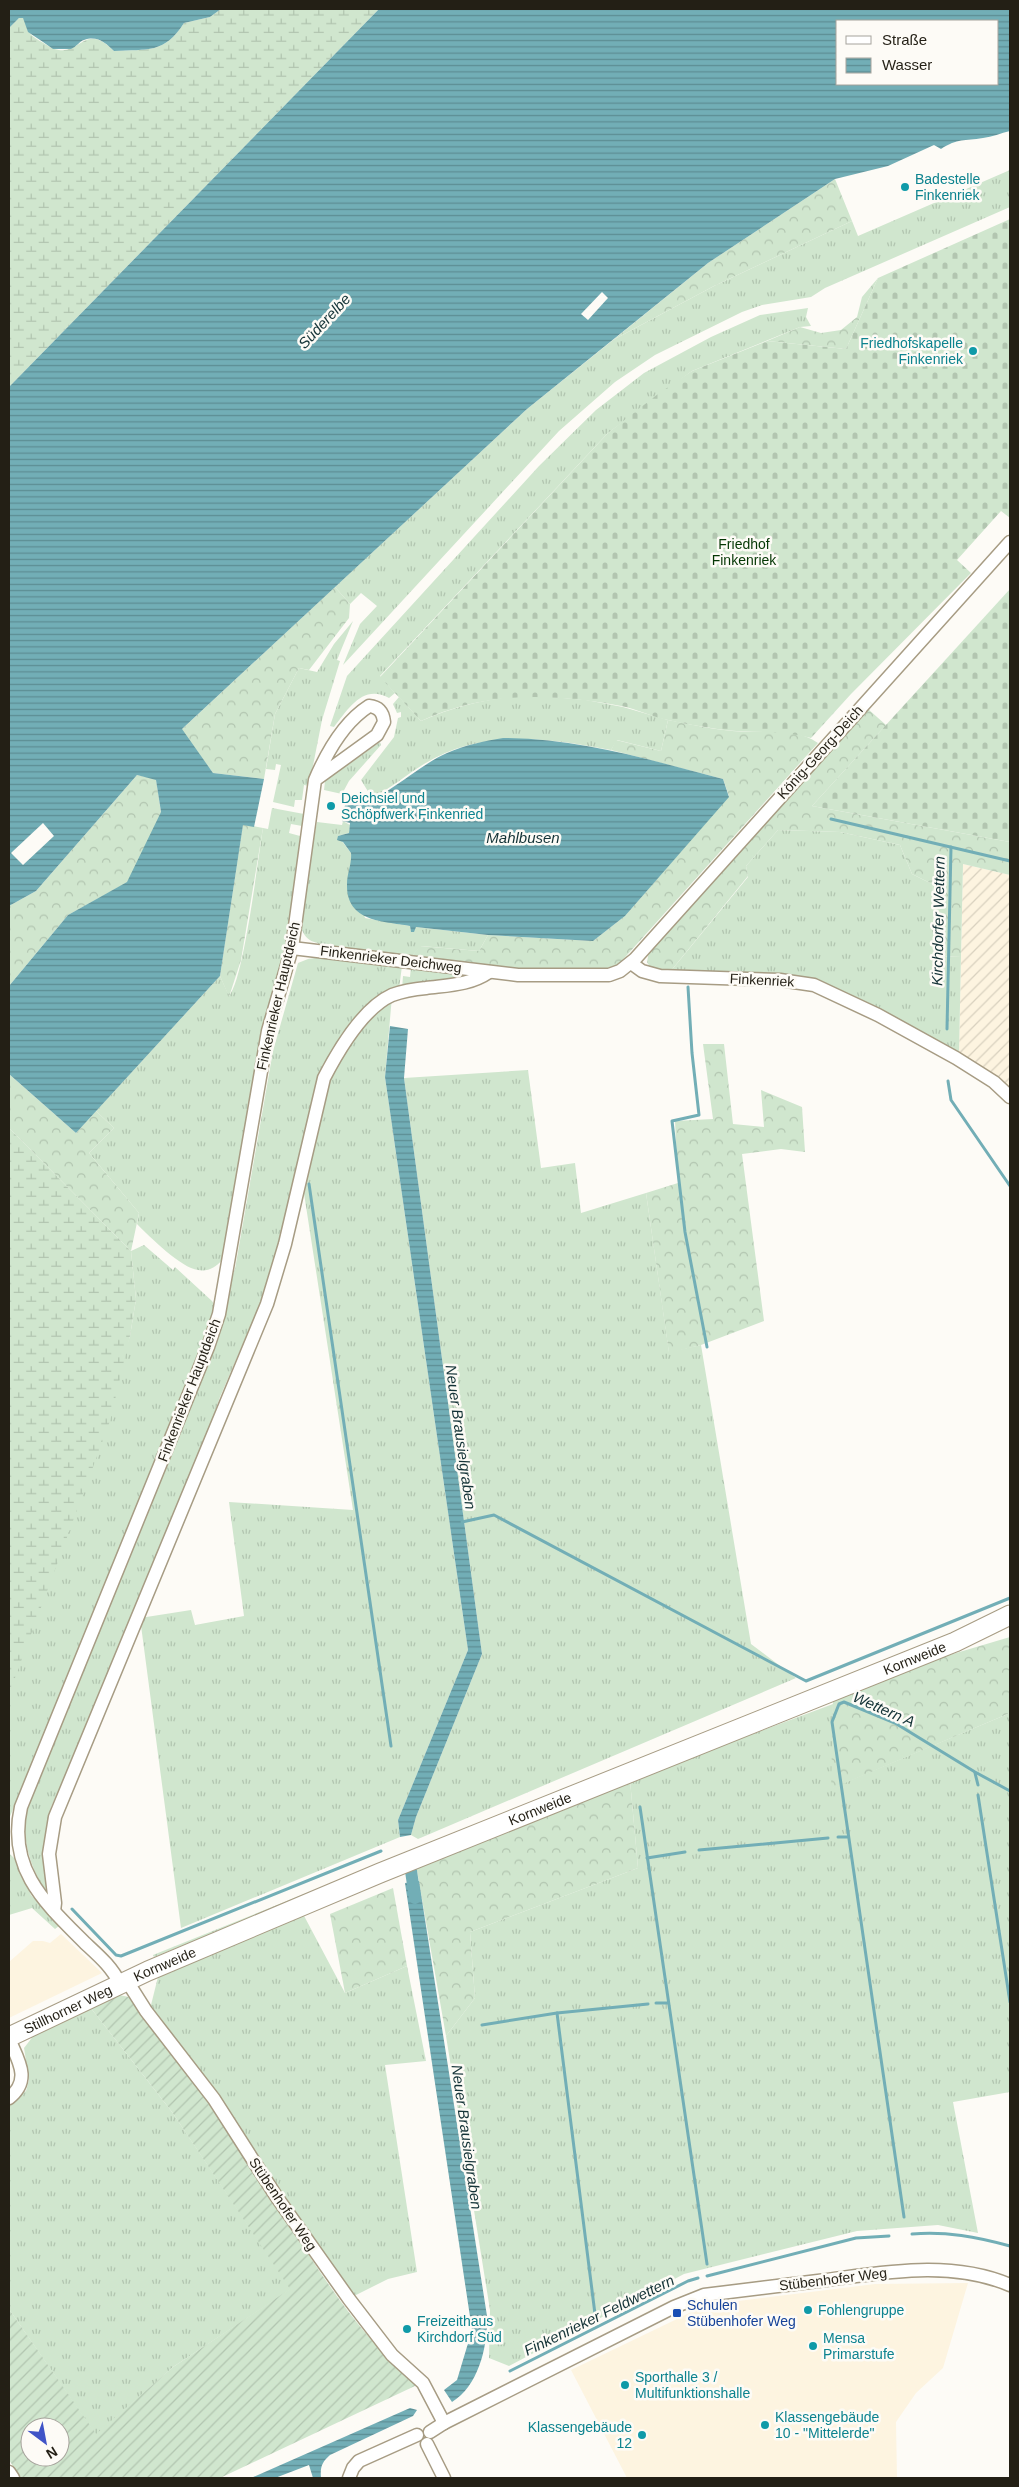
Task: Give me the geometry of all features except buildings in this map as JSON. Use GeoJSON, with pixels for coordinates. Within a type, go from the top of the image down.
{"type":"FeatureCollection","features":[{"type":"Feature","properties":{"kind":"main road","name":"Kornweide"},"geometry":{"type":"LineString","coordinates":[[123,1982],[380,1873],[955,1642],[1010,1616]]}},
{"type":"Feature","properties":{"kind":"main road","name":"Kornweide"},"geometry":{"type":"LineString","coordinates":[[955,1642],[1010,1627]]}},
{"type":"Feature","properties":{"kind":"main road","name":"Stillhorner Weg"},"geometry":{"type":"LineString","coordinates":[[9,2038],[123,1982]]}},
{"type":"Feature","properties":{"kind":"street","name":"König-Georg-Deich"},"geometry":{"type":"LineString","coordinates":[[631,963],[1010,542]]}},
{"type":"Feature","properties":{"kind":"street","name":"Finkenrieker Hauptdeich"},"geometry":{"type":"LineString","coordinates":[[123,1982],[38,1892],[23,1863],[17,1838],[21,1807],[215,1330],[268,1032],[292,948],[316,780],[324,758],[353,720],[369,706],[375,707],[380,711],[384,722],[377,735],[316,780]]}},
{"type":"Feature","properties":{"kind":"street","name":"Finkenrieker Deichweg"},"geometry":{"type":"LineString","coordinates":[[292,948],[489,972]]}},
{"type":"Feature","properties":{"kind":"street"},"geometry":{"type":"LineString","coordinates":[[54,1911],[55,1903],[49,1854],[55,1818],[267,1304],[285,1244],[324,1078],[337,1054],[354,1031],[383,1001],[412,990],[470,982],[489,972],[518,975],[609,975],[620,971],[631,963]]}},
{"type":"Feature","properties":{"kind":"street","name":"Finkenriek"},"geometry":{"type":"LineString","coordinates":[[631,963],[654,975],[780,980],[822,988],[956,1058],[994,1082],[1010,1097]]}},
{"type":"Feature","properties":{"kind":"street","name":"Stübenhofer Weg"},"geometry":{"type":"LineString","coordinates":[[123,1982],[214,2099],[276,2196],[350,2299],[392,2355],[423,2383],[444,2423]]}},
{"type":"Feature","properties":{"kind":"street"},"geometry":{"type":"LineString","coordinates":[[9,2038],[22,2069],[17,2090],[9,2098]]}},
{"type":"Feature","properties":{"kind":"street","name":"Stübenhofer Weg"},"geometry":{"type":"LineString","coordinates":[[349,2478],[353,2468],[359,2461],[425,2437],[444,2423],[687,2301],[704,2295],[854,2276],[940,2270],[989,2276],[1010,2285]]}},
{"type":"Feature","properties":{"kind":"street"},"geometry":{"type":"LineString","coordinates":[[425,2437],[444,2478]]}},
{"type":"Feature","properties":{"kind":"street"},"geometry":{"type":"LineString","coordinates":[[9,2472],[13,2478]]}},
{"type":"Feature","properties":{"kind":"shaded area"},"geometry":{"type":"Polygon","coordinates":[[[963,864],[1010,875],[1010,1091],[959,1054],[963,864]]]}},
{"type":"Feature","properties":{"kind":"shaded area"},"geometry":{"type":"Polygon","coordinates":[[[61,1934],[102,1973],[9,2018],[9,1962],[33,1941],[50,1943],[61,1934]]]}},
{"type":"Feature","properties":{"kind":"shaded area"},"geometry":{"type":"Polygon","coordinates":[[[968,2283],[943,2368],[916,2393],[896,2422],[897,2478],[627,2478],[571,2370],[706,2305],[875,2284],[968,2283]]]}},
{"type":"Feature","properties":{"kind":"green space"},"geometry":{"type":"Polygon","coordinates":[[[221,9],[379,9],[9,387],[9,28],[19,18],[23,18],[32,36],[57,50],[66,50],[86,40],[94,39],[103,42],[114,51],[146,49],[162,45],[177,33],[184,23],[210,17],[221,9]]]}},
{"type":"Feature","properties":{"kind":"green space"},"geometry":{"type":"Polygon","coordinates":[[[1010,170],[1010,207],[825,288],[811,297],[762,305],[742,312],[655,355],[615,382],[559,431],[343,665],[360,624],[377,606],[361,593],[350,604],[335,587],[527,409],[613,340],[714,286],[852,221],[858,236],[1010,170]]]}},
{"type":"Feature","properties":{"kind":"green space"},"geometry":{"type":"Polygon","coordinates":[[[835,179],[852,221],[714,286],[613,340],[708,263],[835,179]]]}},
{"type":"Feature","properties":{"kind":"green space","name":"Friedhof Finkenriek"},"geometry":{"type":"Polygon","coordinates":[[[1010,219],[1010,518],[1001,511],[957,560],[971,573],[851,694],[811,738],[799,735],[717,729],[662,719],[621,706],[544,697],[519,697],[470,704],[445,711],[421,721],[380,677],[608,433],[658,394],[692,371],[767,341],[846,349],[878,278],[1010,219]]]}},
{"type":"Feature","properties":{"kind":"green space"},"geometry":{"type":"Polygon","coordinates":[[[878,278],[846,349],[767,341],[800,327],[821,333],[841,330],[857,317],[862,297],[878,278]]]}},
{"type":"Feature","properties":{"kind":"green space"},"geometry":{"type":"Polygon","coordinates":[[[808,308],[806,317],[811,326],[800,327],[692,371],[608,433],[380,676],[395,693],[389,698],[380,694],[364,696],[351,706],[334,727],[330,726],[347,676],[539,466],[596,410],[644,373],[711,337],[760,315],[808,308]]]}},
{"type":"Feature","properties":{"kind":"green space"},"geometry":{"type":"Polygon","coordinates":[[[335,587],[350,604],[349,618],[309,670],[299,668],[275,714],[264,779],[213,773],[181,730],[335,587]]]}},
{"type":"Feature","properties":{"kind":"green space"},"geometry":{"type":"Polygon","coordinates":[[[1010,589],[1010,842],[812,806],[1010,589]]]}},
{"type":"Feature","properties":{"kind":"green space"},"geometry":{"type":"Polygon","coordinates":[[[353,621],[337,660],[340,661],[322,720],[309,786],[304,785],[302,800],[295,800],[294,807],[273,802],[281,765],[276,764],[275,770],[266,769],[275,714],[299,668],[317,672],[334,644],[353,621]]]}},
{"type":"Feature","properties":{"kind":"green space"},"geometry":{"type":"Polygon","coordinates":[[[529,695],[586,700],[623,707],[668,720],[661,751],[617,740],[611,750],[539,740],[492,741],[469,745],[446,753],[424,764],[372,798],[361,780],[394,737],[401,712],[397,713],[393,704],[399,697],[421,721],[474,703],[529,695]]]}},
{"type":"Feature","properties":{"kind":"green space"},"geometry":{"type":"Polygon","coordinates":[[[868,709],[886,725],[812,806],[1010,842],[1010,875],[963,864],[961,956],[935,957],[932,884],[912,874],[900,845],[840,832],[778,830],[746,866],[748,876],[670,972],[651,969],[647,962],[649,951],[868,709]]]}},
{"type":"Feature","properties":{"kind":"green space"},"geometry":{"type":"Polygon","coordinates":[[[668,720],[732,731],[798,734],[818,743],[618,965],[604,969],[529,970],[412,956],[420,946],[479,951],[488,935],[593,941],[625,916],[729,796],[723,779],[611,750],[616,740],[661,751],[668,720]]]}},
{"type":"Feature","properties":{"kind":"green space"},"geometry":{"type":"Polygon","coordinates":[[[380,742],[381,745],[349,781],[342,794],[324,790],[325,781],[380,742]]]}},
{"type":"Feature","properties":{"kind":"green space"},"geometry":{"type":"Polygon","coordinates":[[[137,775],[156,779],[161,813],[128,882],[68,915],[9,986],[9,906],[36,891],[137,775]]]}},
{"type":"Feature","properties":{"kind":"green space"},"geometry":{"type":"Polygon","coordinates":[[[272,808],[304,814],[302,826],[291,824],[289,833],[300,836],[292,912],[222,1260],[212,1268],[198,1270],[183,1264],[175,1258],[137,1224],[139,1213],[89,1153],[114,1128],[96,1111],[220,976],[229,996],[235,985],[245,943],[263,828],[268,829],[272,808]]]}},
{"type":"Feature","properties":{"kind":"green space"},"geometry":{"type":"Polygon","coordinates":[[[343,821],[350,825],[349,833],[338,836],[351,853],[365,918],[410,926],[411,931],[416,927],[488,935],[479,951],[421,946],[412,956],[318,945],[318,943],[307,938],[303,932],[302,912],[317,822],[342,825],[343,821]]]}},
{"type":"Feature","properties":{"kind":"green space"},"geometry":{"type":"Polygon","coordinates":[[[243,824],[263,828],[241,960],[229,997],[220,976],[243,824]]]}},
{"type":"Feature","properties":{"kind":"green space"},"geometry":{"type":"Polygon","coordinates":[[[778,830],[840,832],[900,845],[912,874],[932,884],[935,957],[961,956],[959,1054],[824,985],[670,972],[748,877],[746,866],[778,830]]]}},
{"type":"Feature","properties":{"kind":"green space"},"geometry":{"type":"Polygon","coordinates":[[[316,956],[402,966],[399,989],[339,1043],[301,1162],[266,1290],[220,1397],[207,1435],[78,1748],[51,1807],[43,1854],[48,1895],[37,1876],[29,1856],[25,1836],[25,1813],[235,1269],[273,1051],[298,963],[315,958],[316,956]]]}},
{"type":"Feature","properties":{"kind":"green space"},"geometry":{"type":"Polygon","coordinates":[[[411,967],[467,975],[468,977],[402,989],[403,976],[410,977],[411,967]]]}},
{"type":"Feature","properties":{"kind":"green space"},"geometry":{"type":"Polygon","coordinates":[[[392,996],[385,1077],[468,1650],[398,1820],[400,1837],[181,1928],[140,1618],[191,1610],[195,1625],[244,1616],[229,1502],[353,1510],[301,1174],[337,1054],[392,996]]]}},
{"type":"Feature","properties":{"kind":"green space"},"geometry":{"type":"Polygon","coordinates":[[[703,1044],[724,1044],[733,1124],[764,1127],[761,1090],[802,1107],[805,1152],[781,1149],[742,1154],[764,1321],[701,1345],[669,1353],[646,1193],[678,1183],[675,1121],[713,1119],[703,1044]]]}},
{"type":"Feature","properties":{"kind":"green space"},"geometry":{"type":"Polygon","coordinates":[[[528,1070],[541,1168],[575,1163],[581,1213],[646,1193],[669,1352],[701,1345],[751,1644],[796,1678],[418,1839],[411,1835],[416,1817],[482,1654],[404,1078],[528,1070]]]}},
{"type":"Feature","properties":{"kind":"green space"},"geometry":{"type":"Polygon","coordinates":[[[9,1074],[76,1133],[96,1111],[114,1128],[89,1153],[139,1213],[131,1251],[9,1128],[9,1074]]]}},
{"type":"Feature","properties":{"kind":"green space"},"geometry":{"type":"Polygon","coordinates":[[[9,1128],[131,1251],[136,1299],[130,1336],[110,1421],[9,1694],[9,1128]]]}},
{"type":"Feature","properties":{"kind":"green space"},"geometry":{"type":"Polygon","coordinates":[[[144,1245],[173,1270],[175,1267],[212,1301],[214,1304],[211,1324],[9,1819],[9,1693],[130,1336],[136,1299],[131,1251],[144,1245]]]}},
{"type":"Feature","properties":{"kind":"green space"},"geometry":{"type":"Polygon","coordinates":[[[1010,1609],[1010,1611],[154,1957],[153,1955],[1010,1609]]]}},
{"type":"Feature","properties":{"kind":"green space"},"geometry":{"type":"Polygon","coordinates":[[[1010,1637],[1010,1713],[831,1789],[833,1699],[946,1656],[1010,1637]]]}},
{"type":"Feature","properties":{"kind":"green space"},"geometry":{"type":"Polygon","coordinates":[[[833,1704],[832,1788],[1010,1713],[1010,2092],[953,2102],[978,2233],[938,2225],[857,2231],[684,2274],[509,2366],[489,2358],[490,2310],[446,2036],[475,1998],[470,1932],[638,1868],[630,1780],[833,1704]]]}},
{"type":"Feature","properties":{"kind":"green space"},"geometry":{"type":"Polygon","coordinates":[[[630,1780],[638,1868],[470,1932],[475,1998],[446,2036],[416,1865],[630,1780]]]}},
{"type":"Feature","properties":{"kind":"green space"},"geometry":{"type":"Polygon","coordinates":[[[9,1853],[15,1859],[31,1895],[59,1926],[55,1929],[32,1908],[9,1915],[9,1853]]]}},
{"type":"Feature","properties":{"kind":"green space"},"geometry":{"type":"Polygon","coordinates":[[[393,1888],[407,1966],[345,1993],[330,1914],[393,1888]]]}},
{"type":"Feature","properties":{"kind":"green space"},"geometry":{"type":"Polygon","coordinates":[[[302,1912],[345,1993],[407,1966],[426,2061],[385,2065],[417,2272],[388,2279],[350,2298],[150,2009],[158,1977],[302,1912]]]}},
{"type":"Feature","properties":{"kind":"green space"},"geometry":{"type":"Polygon","coordinates":[[[119,1995],[129,1997],[227,2130],[311,2259],[349,2313],[370,2339],[417,2385],[220,2478],[21,2478],[9,2460],[9,2309],[96,2434],[173,2367],[290,2289],[172,2112],[90,2007],[119,1995]]]}},
{"type":"Feature","properties":{"kind":"green space"},"geometry":{"type":"Polygon","coordinates":[[[90,2007],[172,2112],[291,2289],[173,2367],[96,2435],[9,2309],[9,2104],[26,2091],[29,2080],[24,2048],[34,2035],[90,2007]]]}},
{"type":"Feature","properties":{"kind":"water"},"geometry":{"type":"Polygon","coordinates":[[[9,9],[221,9],[210,17],[184,23],[177,33],[162,45],[146,49],[114,51],[104,43],[93,38],[82,41],[71,49],[53,49],[28,32],[23,18],[19,18],[9,28],[9,9]]]}},
{"type":"Feature","properties":{"kind":"water","name":"Süderelbe"},"geometry":{"type":"Polygon","coordinates":[[[379,9],[1010,9],[1010,131],[957,141],[941,149],[934,145],[888,166],[835,179],[708,263],[527,409],[182,729],[213,773],[264,779],[254,827],[243,825],[220,976],[76,1133],[9,1074],[9,986],[68,915],[127,882],[161,812],[156,780],[137,775],[36,891],[9,906],[9,387],[379,9]]]}},
{"type":"Feature","properties":{"kind":"water","name":"Mahlbusen"},"geometry":{"type":"Polygon","coordinates":[[[503,738],[559,742],[614,751],[723,779],[729,797],[625,916],[593,941],[488,935],[416,927],[414,932],[411,932],[410,926],[377,921],[359,913],[352,906],[348,897],[347,880],[351,853],[343,842],[337,840],[338,836],[349,833],[350,823],[342,821],[345,805],[370,800],[447,753],[503,738]]]}},
{"type":"Feature","properties":{"kind":"water"},"geometry":{"type":"Polygon","coordinates":[[[390,1026],[408,1029],[404,1078],[482,1654],[416,1817],[411,1835],[400,1837],[398,1820],[468,1650],[385,1077],[390,1026]]]}},
{"type":"Feature","properties":{"kind":"water"},"geometry":{"type":"Polygon","coordinates":[[[419,1881],[487,2316],[486,2339],[480,2364],[469,2386],[452,2402],[444,2390],[457,2380],[472,2330],[405,1883],[419,1881]]]}},
{"type":"Feature","properties":{"kind":"water"},"geometry":{"type":"Polygon","coordinates":[[[410,2408],[417,2410],[413,2416],[330,2455],[322,2465],[321,2478],[313,2478],[309,2465],[275,2478],[251,2478],[410,2408]]]}},
{"type":"Feature","properties":{"kind":"pier"},"geometry":{"type":"Polygon","coordinates":[[[602,292],[608,298],[588,320],[581,314],[602,292]]]}},
{"type":"Feature","properties":{"kind":"pier"},"geometry":{"type":"Polygon","coordinates":[[[43,823],[54,836],[23,865],[11,853],[43,823]]]}},
{"type":"Feature","properties":{"kind":"waterway","name":"Kirchdorfer Wettern"},"geometry":{"type":"LineString","coordinates":[[831,819],[1010,861]]}},
{"type":"Feature","properties":{"kind":"waterway","name":"Kirchdorfer Wettern"},"geometry":{"type":"LineString","coordinates":[[947,1029],[951,847]]}},
{"type":"Feature","properties":{"kind":"waterway"},"geometry":{"type":"LineString","coordinates":[[688,987],[692,1053],[699,1115],[672,1121],[685,1232],[707,1347]]}},
{"type":"Feature","properties":{"kind":"waterway","name":"Kirchdorfer Wettern"},"geometry":{"type":"LineString","coordinates":[[948,1081],[951,1100],[1010,1186]]}},
{"type":"Feature","properties":{"kind":"waterway"},"geometry":{"type":"LineString","coordinates":[[309,1184],[391,1746]]}},
{"type":"Feature","properties":{"kind":"waterway"},"geometry":{"type":"LineString","coordinates":[[462,1522],[494,1515],[806,1681],[1010,1598]]}},
{"type":"Feature","properties":{"kind":"waterway","name":"Wettern A"},"geometry":{"type":"LineString","coordinates":[[904,2217],[832,1722],[839,1704],[844,1702],[895,1723],[1010,1791]]}},
{"type":"Feature","properties":{"kind":"waterway"},"geometry":{"type":"LineString","coordinates":[[975,1773],[978,1785]]}},
{"type":"Feature","properties":{"kind":"waterway"},"geometry":{"type":"LineString","coordinates":[[978,1795],[1010,2002]]}},
{"type":"Feature","properties":{"kind":"waterway"},"geometry":{"type":"LineString","coordinates":[[640,1807],[707,2264]]}},
{"type":"Feature","properties":{"kind":"waterway"},"geometry":{"type":"LineString","coordinates":[[838,1837],[847,1837]]}},
{"type":"Feature","properties":{"kind":"waterway"},"geometry":{"type":"LineString","coordinates":[[699,1850],[828,1838]]}},
{"type":"Feature","properties":{"kind":"waterway"},"geometry":{"type":"LineString","coordinates":[[72,1909],[116,1955],[121,1956],[381,1851]]}},
{"type":"Feature","properties":{"kind":"waterway"},"geometry":{"type":"LineString","coordinates":[[647,1858],[685,1852]]}},
{"type":"Feature","properties":{"kind":"waterway","name":"Neuer Brausielgraben"},"geometry":{"type":"LineString","coordinates":[[411,1871],[415,1898]]}},
{"type":"Feature","properties":{"kind":"waterway"},"geometry":{"type":"LineString","coordinates":[[656,2003],[667,2003]]}},
{"type":"Feature","properties":{"kind":"waterway"},"geometry":{"type":"LineString","coordinates":[[482,2025],[557,2013],[648,2004]]}},
{"type":"Feature","properties":{"kind":"waterway"},"geometry":{"type":"LineString","coordinates":[[557,2013],[595,2314]]}},
{"type":"Feature","properties":{"kind":"waterway","name":"Finkenrieker Feldwettern"},"geometry":{"type":"LineString","coordinates":[[912,2234],[937,2233],[961,2235],[1010,2246]]}},
{"type":"Feature","properties":{"kind":"waterway","name":"Finkenrieker Feldwettern"},"geometry":{"type":"LineString","coordinates":[[707,2276],[856,2238],[889,2236]]}},
{"type":"Feature","properties":{"kind":"waterway","name":"Finkenrieker Feldwettern"},"geometry":{"type":"LineString","coordinates":[[510,2371],[688,2281],[698,2278]]}},
{"type":"Feature","properties":{"kind":"place","name":"Badestelle Finkenriek"},"geometry":{"type":"Point","coordinates":[905,187]}},
{"type":"Feature","properties":{"kind":"place","name":"Friedhofskapelle Finkenriek"},"geometry":{"type":"Point","coordinates":[973,351]}},
{"type":"Feature","properties":{"kind":"place","name":"Deichsiel und Schöpfwerk Finkenried"},"geometry":{"type":"Point","coordinates":[331,806]}},
{"type":"Feature","properties":{"kind":"place","name":"Fohlengruppe"},"geometry":{"type":"Point","coordinates":[808,2310]}},
{"type":"Feature","properties":{"kind":"place","name":"Schulen Stübenhofer Weg"},"geometry":{"type":"Point","coordinates":[677,2313]}},
{"type":"Feature","properties":{"kind":"place","name":"Freizeithaus Kirchdorf Süd"},"geometry":{"type":"Point","coordinates":[407,2329]}},
{"type":"Feature","properties":{"kind":"place","name":"Mensa Primarstufe"},"geometry":{"type":"Point","coordinates":[813,2346]}},
{"type":"Feature","properties":{"kind":"place","name":"Sporthalle 3 / Multifunktionshalle"},"geometry":{"type":"Point","coordinates":[625,2385]}},
{"type":"Feature","properties":{"kind":"place","name":"Klassengebäude 10 - \"Mittelerde\""},"geometry":{"type":"Point","coordinates":[765,2425]}},
{"type":"Feature","properties":{"kind":"place","name":"Klassengebäude 12"},"geometry":{"type":"Point","coordinates":[642,2435]}}]}
